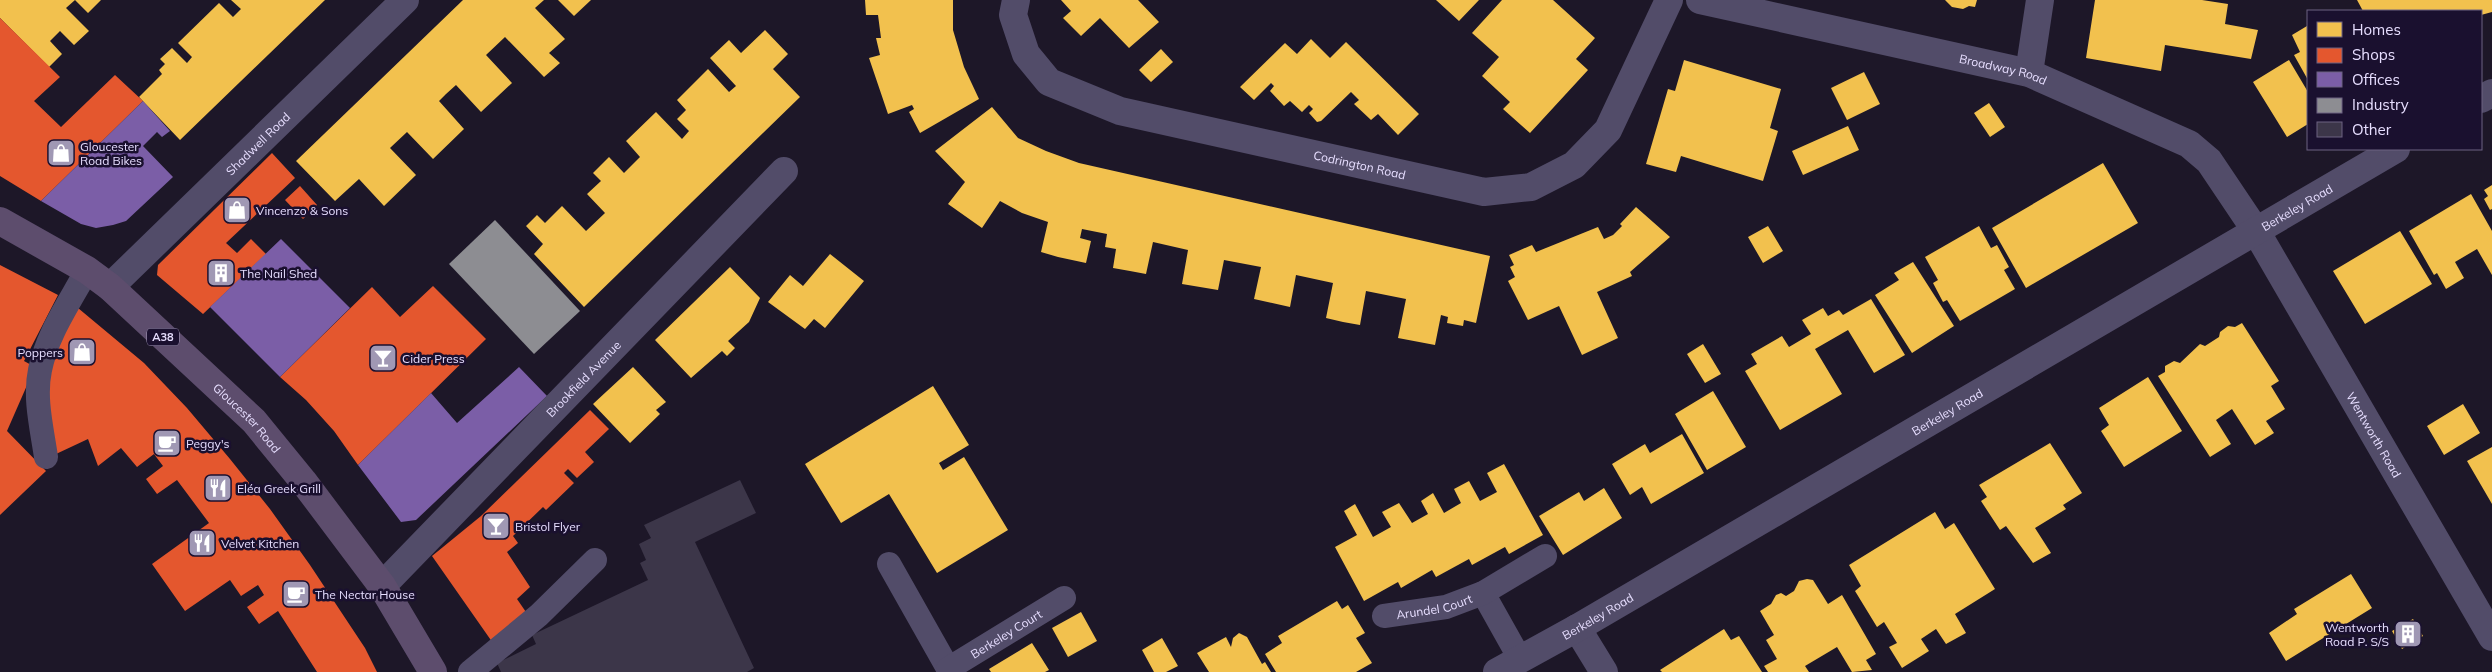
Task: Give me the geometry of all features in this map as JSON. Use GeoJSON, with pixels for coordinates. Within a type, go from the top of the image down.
{"type":"FeatureCollection","features":[{"type":"Feature","properties":{"kind":"main road","name":"Gloucester Road"},"geometry":{"type":"LineString","coordinates":[[0,221],[87,270],[110,287],[254,421],[303,481],[382,586],[433,672]]}},
{"type":"Feature","properties":{"kind":"street","name":"Shadwell Road"},"geometry":{"type":"LineString","coordinates":[[110,287],[405,0]]}},
{"type":"Feature","properties":{"kind":"street","name":"Codrington Road"},"geometry":{"type":"LineString","coordinates":[[1016,0],[1013,15],[1026,54],[1049,82],[1120,111],[1484,192],[1531,187],[1574,165],[1608,130],[1669,0]]}},
{"type":"Feature","properties":{"kind":"street","name":"Broadway Road"},"geometry":{"type":"LineString","coordinates":[[1700,0],[2029,73],[2189,144],[2209,161],[2256,231]]}},
{"type":"Feature","properties":{"kind":"street"},"geometry":{"type":"LineString","coordinates":[[2029,73],[2040,0]]}},
{"type":"Feature","properties":{"kind":"street","name":"Berkeley Road"},"geometry":{"type":"LineString","coordinates":[[1509,665],[1577,628],[2394,150]]}},
{"type":"Feature","properties":{"kind":"street","name":"Brookfield Avenue"},"geometry":{"type":"LineString","coordinates":[[382,586],[784,171]]}},
{"type":"Feature","properties":{"kind":"street","name":"Wentworth Road"},"geometry":{"type":"LineString","coordinates":[[2256,231],[2492,637]]}},
{"type":"Feature","properties":{"kind":"street"},"geometry":{"type":"LineString","coordinates":[[1577,628],[1604,672]]}},
{"type":"Feature","properties":{"kind":"lane"},"geometry":{"type":"LineString","coordinates":[[46,457],[39,408],[39,372],[46,346],[87,270]]}},
{"type":"Feature","properties":{"kind":"lane","name":"Arundel Court"},"geometry":{"type":"LineString","coordinates":[[1384,616],[1446,607],[1482,593],[1545,556]]}},
{"type":"Feature","properties":{"kind":"lane"},"geometry":{"type":"LineString","coordinates":[[470,672],[539,616],[595,560]]}},
{"type":"Feature","properties":{"kind":"lane","name":"Berkeley Court"},"geometry":{"type":"LineString","coordinates":[[889,564],[949,671],[1064,598]]}},
{"type":"Feature","properties":{"kind":"lane","name":"Arundel Court"},"geometry":{"type":"LineString","coordinates":[[1482,593],[1509,665]]}},
{"type":"Feature","properties":{"kind":"building: Homes"},"geometry":{"type":"Polygon","coordinates":[[[0,0],[75,0],[66,8],[89,31],[74,45],[60,31],[50,41],[62,54],[49,67],[0,18],[0,0]]]}},
{"type":"Feature","properties":{"kind":"building: Homes"},"geometry":{"type":"Polygon","coordinates":[[[75,0],[101,0],[88,13],[75,0]]]}},
{"type":"Feature","properties":{"kind":"building: Homes"},"geometry":{"type":"Polygon","coordinates":[[[231,0],[325,0],[180,140],[139,97],[162,74],[159,70],[165,64],[160,59],[172,48],[187,63],[192,57],[178,43],[219,3],[233,17],[241,9],[231,0]]]}},
{"type":"Feature","properties":{"kind":"building: Homes"},"geometry":{"type":"Polygon","coordinates":[[[463,0],[544,0],[535,8],[565,39],[549,53],[560,63],[544,77],[505,37],[486,55],[512,83],[481,112],[456,85],[446,94],[439,101],[464,129],[433,159],[407,132],[390,148],[416,175],[384,206],[359,179],[335,201],[296,161],[463,0]]]}},
{"type":"Feature","properties":{"kind":"building: Homes"},"geometry":{"type":"Polygon","coordinates":[[[558,0],[591,0],[574,16],[558,0]]]}},
{"type":"Feature","properties":{"kind":"building: Homes"},"geometry":{"type":"Polygon","coordinates":[[[865,0],[953,0],[953,30],[964,67],[979,99],[920,133],[909,112],[914,109],[912,105],[888,114],[869,58],[880,55],[876,38],[881,38],[878,15],[866,15],[865,0]]]}},
{"type":"Feature","properties":{"kind":"building: Homes"},"geometry":{"type":"Polygon","coordinates":[[[1061,0],[1138,0],[1159,22],[1129,48],[1100,18],[1081,36],[1063,18],[1071,11],[1061,0]]]}},
{"type":"Feature","properties":{"kind":"building: Homes"},"geometry":{"type":"Polygon","coordinates":[[[1436,0],[1479,0],[1459,21],[1436,0]]]}},
{"type":"Feature","properties":{"kind":"building: Homes"},"geometry":{"type":"Polygon","coordinates":[[[1502,0],[1553,0],[1595,38],[1576,59],[1588,70],[1530,133],[1503,109],[1510,102],[1482,76],[1499,57],[1472,33],[1502,0]]]}},
{"type":"Feature","properties":{"kind":"building: Homes"},"geometry":{"type":"Polygon","coordinates":[[[1945,0],[1977,0],[1975,7],[1969,6],[1963,9],[1952,7],[1945,0]]]}},
{"type":"Feature","properties":{"kind":"building: Homes"},"geometry":{"type":"Polygon","coordinates":[[[2095,0],[2202,0],[2228,4],[2225,24],[2258,30],[2251,59],[2165,45],[2161,71],[2086,58],[2095,0]]]}},
{"type":"Feature","properties":{"kind":"building: Homes"},"geometry":{"type":"Polygon","coordinates":[[[2357,0],[2492,0],[2492,12],[2482,15],[2482,10],[2362,10],[2357,0]]]}},
{"type":"Feature","properties":{"kind":"building: Homes"},"geometry":{"type":"Polygon","coordinates":[[[2307,26],[2307,78],[2294,55],[2300,52],[2292,35],[2307,26]]]}},
{"type":"Feature","properties":{"kind":"building: Homes"},"geometry":{"type":"Polygon","coordinates":[[[765,30],[788,54],[773,69],[800,97],[584,307],[534,254],[543,244],[526,226],[537,215],[545,223],[562,206],[586,231],[605,213],[587,194],[601,181],[593,173],[609,157],[624,173],[640,157],[626,141],[656,112],[682,139],[689,131],[677,119],[686,110],[677,100],[708,69],[729,92],[736,86],[710,58],[729,40],[741,53],[765,30]]]}},
{"type":"Feature","properties":{"kind":"building: Homes"},"geometry":{"type":"Polygon","coordinates":[[[1311,39],[1330,58],[1346,42],[1419,114],[1398,135],[1378,114],[1371,120],[1354,104],[1359,100],[1351,92],[1321,121],[1317,122],[1309,113],[1313,109],[1309,105],[1302,112],[1290,101],[1284,106],[1270,91],[1274,86],[1271,83],[1254,100],[1240,87],[1285,43],[1297,54],[1311,39]]]}},
{"type":"Feature","properties":{"kind":"building: Homes"},"geometry":{"type":"Polygon","coordinates":[[[1161,49],[1173,62],[1151,82],[1139,70],[1161,49]]]}},
{"type":"Feature","properties":{"kind":"building: Homes"},"geometry":{"type":"Polygon","coordinates":[[[1684,60],[1781,89],[1770,128],[1778,131],[1763,181],[1681,156],[1676,172],[1646,164],[1668,89],[1675,91],[1684,60]]]}},
{"type":"Feature","properties":{"kind":"building: Homes"},"geometry":{"type":"Polygon","coordinates":[[[2289,60],[2307,90],[2307,125],[2287,137],[2253,82],[2289,60]]]}},
{"type":"Feature","properties":{"kind":"building: Homes"},"geometry":{"type":"Polygon","coordinates":[[[1864,72],[1880,104],[1847,120],[1831,88],[1864,72]]]}},
{"type":"Feature","properties":{"kind":"building: Homes"},"geometry":{"type":"Polygon","coordinates":[[[1989,103],[2005,127],[1990,137],[1974,113],[1989,103]]]}},
{"type":"Feature","properties":{"kind":"building: Homes"},"geometry":{"type":"Polygon","coordinates":[[[992,107],[1018,138],[1079,163],[1490,256],[1476,323],[1464,320],[1463,326],[1447,323],[1448,317],[1441,315],[1435,345],[1398,338],[1406,299],[1366,291],[1360,325],[1343,322],[1326,318],[1333,283],[1296,275],[1290,307],[1254,299],[1261,267],[1224,260],[1218,290],[1182,284],[1188,250],[1153,242],[1146,274],[1113,268],[1116,249],[1105,247],[1107,234],[1082,229],[1080,238],[1091,241],[1086,263],[1058,257],[1041,252],[1048,222],[1022,213],[1000,201],[982,228],[948,204],[965,182],[935,151],[992,107]]]}},
{"type":"Feature","properties":{"kind":"building: Homes"},"geometry":{"type":"Polygon","coordinates":[[[1848,126],[1859,150],[1803,175],[1792,151],[1848,126]]]}},
{"type":"Feature","properties":{"kind":"building: Homes"},"geometry":{"type":"Polygon","coordinates":[[[2103,163],[2138,223],[2026,288],[1992,228],[2103,163]]]}},
{"type":"Feature","properties":{"kind":"building: Homes"},"geometry":{"type":"Polygon","coordinates":[[[2492,185],[2492,209],[2490,210],[2484,199],[2488,196],[2484,190],[2492,185]]]}},
{"type":"Feature","properties":{"kind":"building: Homes"},"geometry":{"type":"Polygon","coordinates":[[[2471,194],[2492,231],[2492,275],[2477,249],[2455,262],[2464,278],[2446,289],[2437,273],[2434,275],[2409,231],[2471,194]]]}},
{"type":"Feature","properties":{"kind":"building: Homes"},"geometry":{"type":"Polygon","coordinates":[[[1636,207],[1670,237],[1630,272],[1632,276],[1597,292],[1618,338],[1582,355],[1559,306],[1528,320],[1508,281],[1515,277],[1510,267],[1514,265],[1509,255],[1532,245],[1536,252],[1598,227],[1604,239],[1613,235],[1622,226],[1620,224],[1636,207]]]}},
{"type":"Feature","properties":{"kind":"building: Homes"},"geometry":{"type":"Polygon","coordinates":[[[1768,226],[1783,251],[1763,263],[1748,237],[1768,226]]]}},
{"type":"Feature","properties":{"kind":"building: Homes"},"geometry":{"type":"Polygon","coordinates":[[[1979,226],[1991,248],[1997,245],[2009,267],[2004,270],[2015,289],[1960,321],[1947,300],[1943,302],[1933,283],[1938,280],[1925,257],[1979,226]]]}},
{"type":"Feature","properties":{"kind":"building: Homes"},"geometry":{"type":"Polygon","coordinates":[[[2400,231],[2432,284],[2365,324],[2333,271],[2400,231]]]}},
{"type":"Feature","properties":{"kind":"building: Homes"},"geometry":{"type":"Polygon","coordinates":[[[830,254],[864,281],[825,328],[814,319],[805,329],[768,302],[790,275],[803,286],[830,254]]]}},
{"type":"Feature","properties":{"kind":"building: Homes"},"geometry":{"type":"Polygon","coordinates":[[[1913,262],[1954,326],[1912,353],[1875,295],[1899,280],[1894,273],[1913,262]]]}},
{"type":"Feature","properties":{"kind":"building: Homes"},"geometry":{"type":"Polygon","coordinates":[[[730,267],[760,298],[749,322],[728,341],[735,348],[727,356],[722,351],[691,378],[655,340],[730,267]]]}},
{"type":"Feature","properties":{"kind":"building: Homes"},"geometry":{"type":"Polygon","coordinates":[[[1871,299],[1905,355],[1874,373],[1848,330],[1815,349],[1842,394],[1780,430],[1745,371],[1757,364],[1751,354],[1782,336],[1789,347],[1811,334],[1802,320],[1823,308],[1828,316],[1839,310],[1843,315],[1871,299]]]}},
{"type":"Feature","properties":{"kind":"building: Homes"},"geometry":{"type":"Polygon","coordinates":[[[2242,323],[2279,381],[2271,386],[2285,409],[2266,421],[2274,433],[2255,445],[2232,409],[2216,420],[2231,444],[2210,457],[2158,376],[2165,372],[2165,366],[2174,361],[2180,363],[2200,344],[2205,346],[2219,337],[2220,332],[2228,326],[2235,327],[2242,323]]]}},
{"type":"Feature","properties":{"kind":"building: Homes"},"geometry":{"type":"Polygon","coordinates":[[[1703,344],[1721,374],[1705,383],[1687,354],[1703,344]]]}},
{"type":"Feature","properties":{"kind":"building: Homes"},"geometry":{"type":"Polygon","coordinates":[[[633,367],[666,402],[656,410],[660,414],[630,443],[593,404],[633,367]]]}},
{"type":"Feature","properties":{"kind":"building: Homes"},"geometry":{"type":"Polygon","coordinates":[[[2148,377],[2182,431],[2124,467],[2101,431],[2109,425],[2099,408],[2148,377]]]}},
{"type":"Feature","properties":{"kind":"building: Homes"},"geometry":{"type":"Polygon","coordinates":[[[933,386],[969,445],[939,463],[943,470],[964,457],[1008,530],[937,573],[889,494],[841,523],[805,464],[933,386]]]}},
{"type":"Feature","properties":{"kind":"building: Homes"},"geometry":{"type":"Polygon","coordinates":[[[1713,391],[1746,447],[1707,470],[1675,414],[1713,391]]]}},
{"type":"Feature","properties":{"kind":"building: Homes"},"geometry":{"type":"Polygon","coordinates":[[[2463,404],[2480,433],[2444,455],[2427,426],[2463,404]]]}},
{"type":"Feature","properties":{"kind":"building: Homes"},"geometry":{"type":"Polygon","coordinates":[[[1682,434],[1704,473],[1651,504],[1642,487],[1630,495],[1612,464],[1645,444],[1650,453],[1682,434]]]}},
{"type":"Feature","properties":{"kind":"building: Homes"},"geometry":{"type":"Polygon","coordinates":[[[2050,443],[2082,493],[2063,505],[2066,509],[2035,528],[2051,553],[2033,563],[2006,526],[2000,530],[1981,501],[1987,497],[1979,485],[2050,443]]]}},
{"type":"Feature","properties":{"kind":"building: Homes"},"geometry":{"type":"Polygon","coordinates":[[[2492,447],[2492,504],[2467,461],[2492,447]]]}},
{"type":"Feature","properties":{"kind":"building: Homes"},"geometry":{"type":"Polygon","coordinates":[[[1504,464],[1543,535],[1509,554],[1505,547],[1472,565],[1469,559],[1436,577],[1432,570],[1401,588],[1398,582],[1364,601],[1335,547],[1357,535],[1344,511],[1355,504],[1373,537],[1391,527],[1382,512],[1399,503],[1412,523],[1428,514],[1421,501],[1433,493],[1444,513],[1461,503],[1454,489],[1469,481],[1480,501],[1497,492],[1487,473],[1504,464]]]}},
{"type":"Feature","properties":{"kind":"building: Homes"},"geometry":{"type":"Polygon","coordinates":[[[1604,488],[1622,518],[1563,555],[1539,516],[1579,492],[1584,501],[1604,488]]]}},
{"type":"Feature","properties":{"kind":"building: Homes"},"geometry":{"type":"Polygon","coordinates":[[[1935,512],[1945,529],[1954,523],[1995,589],[1955,614],[1966,633],[1946,644],[1936,629],[1921,639],[1929,651],[1902,668],[1889,647],[1897,643],[1884,622],[1877,627],[1855,591],[1861,586],[1849,565],[1935,512]]]}},
{"type":"Feature","properties":{"kind":"building: Homes"},"geometry":{"type":"Polygon","coordinates":[[[2351,574],[2372,608],[2286,661],[2269,633],[2297,614],[2294,609],[2351,574]]]}},
{"type":"Feature","properties":{"kind":"building: Homes"},"geometry":{"type":"Polygon","coordinates":[[[1813,580],[1828,604],[1842,595],[1876,654],[1866,660],[1872,670],[1852,672],[1837,647],[1805,666],[1809,672],[1768,672],[1764,666],[1777,659],[1766,640],[1774,635],[1760,611],[1771,604],[1776,595],[1781,593],[1786,596],[1794,591],[1799,581],[1813,580]]]}},
{"type":"Feature","properties":{"kind":"building: Homes"},"geometry":{"type":"Polygon","coordinates":[[[1337,601],[1342,609],[1348,605],[1365,633],[1356,638],[1372,663],[1356,672],[1276,672],[1265,654],[1282,643],[1278,636],[1337,601]]]}},
{"type":"Feature","properties":{"kind":"building: Homes"},"geometry":{"type":"Polygon","coordinates":[[[1081,612],[1097,641],[1068,657],[1052,628],[1081,612]]]}},
{"type":"Feature","properties":{"kind":"building: Homes","name":"Wentworth Road P. S/S"},"geometry":{"type":"Polygon","coordinates":[[[2413,619],[2423,636],[2402,649],[2392,631],[2413,619]]]}},
{"type":"Feature","properties":{"kind":"building: Homes"},"geometry":{"type":"Polygon","coordinates":[[[1724,629],[1731,640],[1739,636],[1762,672],[1662,672],[1660,670],[1724,629]]]}},
{"type":"Feature","properties":{"kind":"building: Homes"},"geometry":{"type":"Polygon","coordinates":[[[1239,633],[1247,637],[1262,664],[1265,662],[1271,672],[1209,672],[1197,653],[1226,637],[1231,647],[1233,638],[1239,633]]]}},
{"type":"Feature","properties":{"kind":"building: Homes"},"geometry":{"type":"Polygon","coordinates":[[[1162,638],[1178,666],[1166,672],[1154,672],[1142,650],[1162,638]]]}},
{"type":"Feature","properties":{"kind":"building: Homes"},"geometry":{"type":"Polygon","coordinates":[[[1032,643],[1049,670],[1045,672],[991,672],[989,669],[1032,643]]]}},
{"type":"Feature","properties":{"kind":"building: Shops"},"geometry":{"type":"Polygon","coordinates":[[[0,18],[60,77],[34,101],[61,127],[115,75],[143,101],[41,201],[0,176],[0,18]]]}},
{"type":"Feature","properties":{"kind":"building: Shops","name":"Vincenzo & Sons"},"geometry":{"type":"Polygon","coordinates":[[[272,153],[295,178],[226,243],[237,253],[251,239],[266,254],[203,314],[157,275],[158,265],[272,153]]]}},
{"type":"Feature","properties":{"kind":"building: Shops"},"geometry":{"type":"Polygon","coordinates":[[[300,186],[317,205],[303,219],[285,200],[300,186]]]}},
{"type":"Feature","properties":{"kind":"building: Shops"},"geometry":{"type":"Polygon","coordinates":[[[0,265],[58,295],[24,361],[35,367],[7,431],[46,471],[0,515],[0,265]]]}},
{"type":"Feature","properties":{"kind":"building: Shops","name":"Cider Press"},"geometry":{"type":"Polygon","coordinates":[[[433,286],[486,339],[358,465],[334,431],[306,400],[280,377],[372,287],[400,317],[433,286]]]}},
{"type":"Feature","properties":{"kind":"building: Shops"},"geometry":{"type":"Polygon","coordinates":[[[78,308],[144,363],[187,408],[230,459],[270,509],[310,565],[365,648],[377,672],[317,672],[278,611],[259,624],[247,607],[264,595],[258,585],[241,596],[230,580],[185,611],[152,564],[209,523],[177,480],[157,494],[146,479],[163,466],[154,454],[137,467],[121,448],[98,466],[88,439],[56,454],[47,408],[49,362],[78,308]]]}},
{"type":"Feature","properties":{"kind":"building: Shops","name":"Bristol Flyer"},"geometry":{"type":"Polygon","coordinates":[[[590,410],[609,429],[585,452],[594,462],[577,478],[568,469],[564,473],[574,483],[546,510],[543,507],[513,536],[518,543],[507,552],[530,587],[517,599],[528,615],[495,646],[432,556],[481,516],[590,410]]]}},
{"type":"Feature","properties":{"kind":"building: Offices"},"geometry":{"type":"Polygon","coordinates":[[[143,101],[170,131],[162,137],[157,132],[143,146],[173,177],[126,221],[113,225],[96,228],[81,224],[41,201],[143,101]]]}},
{"type":"Feature","properties":{"kind":"building: Offices"},"geometry":{"type":"Polygon","coordinates":[[[281,239],[350,308],[280,377],[210,307],[281,239]]]}},
{"type":"Feature","properties":{"kind":"building: Offices"},"geometry":{"type":"Polygon","coordinates":[[[519,367],[547,396],[416,520],[401,522],[358,465],[431,393],[457,423],[519,367]]]}},
{"type":"Feature","properties":{"kind":"building: Industry"},"geometry":{"type":"Polygon","coordinates":[[[495,220],[580,311],[534,354],[449,264],[495,220]]]}},
{"type":"Feature","properties":{"kind":"building: Other"},"geometry":{"type":"Polygon","coordinates":[[[740,480],[756,513],[695,542],[754,668],[747,672],[501,672],[497,663],[536,644],[532,635],[648,580],[640,563],[646,560],[639,544],[651,538],[644,525],[740,480]]]}},
{"type":"Feature","properties":{"kind":"place","name":"Gloucester Road Bikes"},"geometry":{"type":"Point","coordinates":[61,153]}},
{"type":"Feature","properties":{"kind":"place","name":"Vincenzo & Sons"},"geometry":{"type":"Point","coordinates":[237,210]}},
{"type":"Feature","properties":{"kind":"place","name":"The Nail Shed"},"geometry":{"type":"Point","coordinates":[221,273]}},
{"type":"Feature","properties":{"kind":"place","name":"Poppers"},"geometry":{"type":"Point","coordinates":[82,352]}},
{"type":"Feature","properties":{"kind":"place","name":"Cider Press"},"geometry":{"type":"Point","coordinates":[383,358]}},
{"type":"Feature","properties":{"kind":"place","name":"Peggy's"},"geometry":{"type":"Point","coordinates":[167,443]}},
{"type":"Feature","properties":{"kind":"place","name":"Eléa Greek Grill"},"geometry":{"type":"Point","coordinates":[218,488]}},
{"type":"Feature","properties":{"kind":"place","name":"Bristol Flyer"},"geometry":{"type":"Point","coordinates":[496,526]}},
{"type":"Feature","properties":{"kind":"place","name":"Velvet Kitchen"},"geometry":{"type":"Point","coordinates":[202,543]}},
{"type":"Feature","properties":{"kind":"place","name":"The Nectar House"},"geometry":{"type":"Point","coordinates":[296,594]}},
{"type":"Feature","properties":{"kind":"place","name":"Wentworth Road P. S/S"},"geometry":{"type":"Point","coordinates":[2408,634]}}]}
